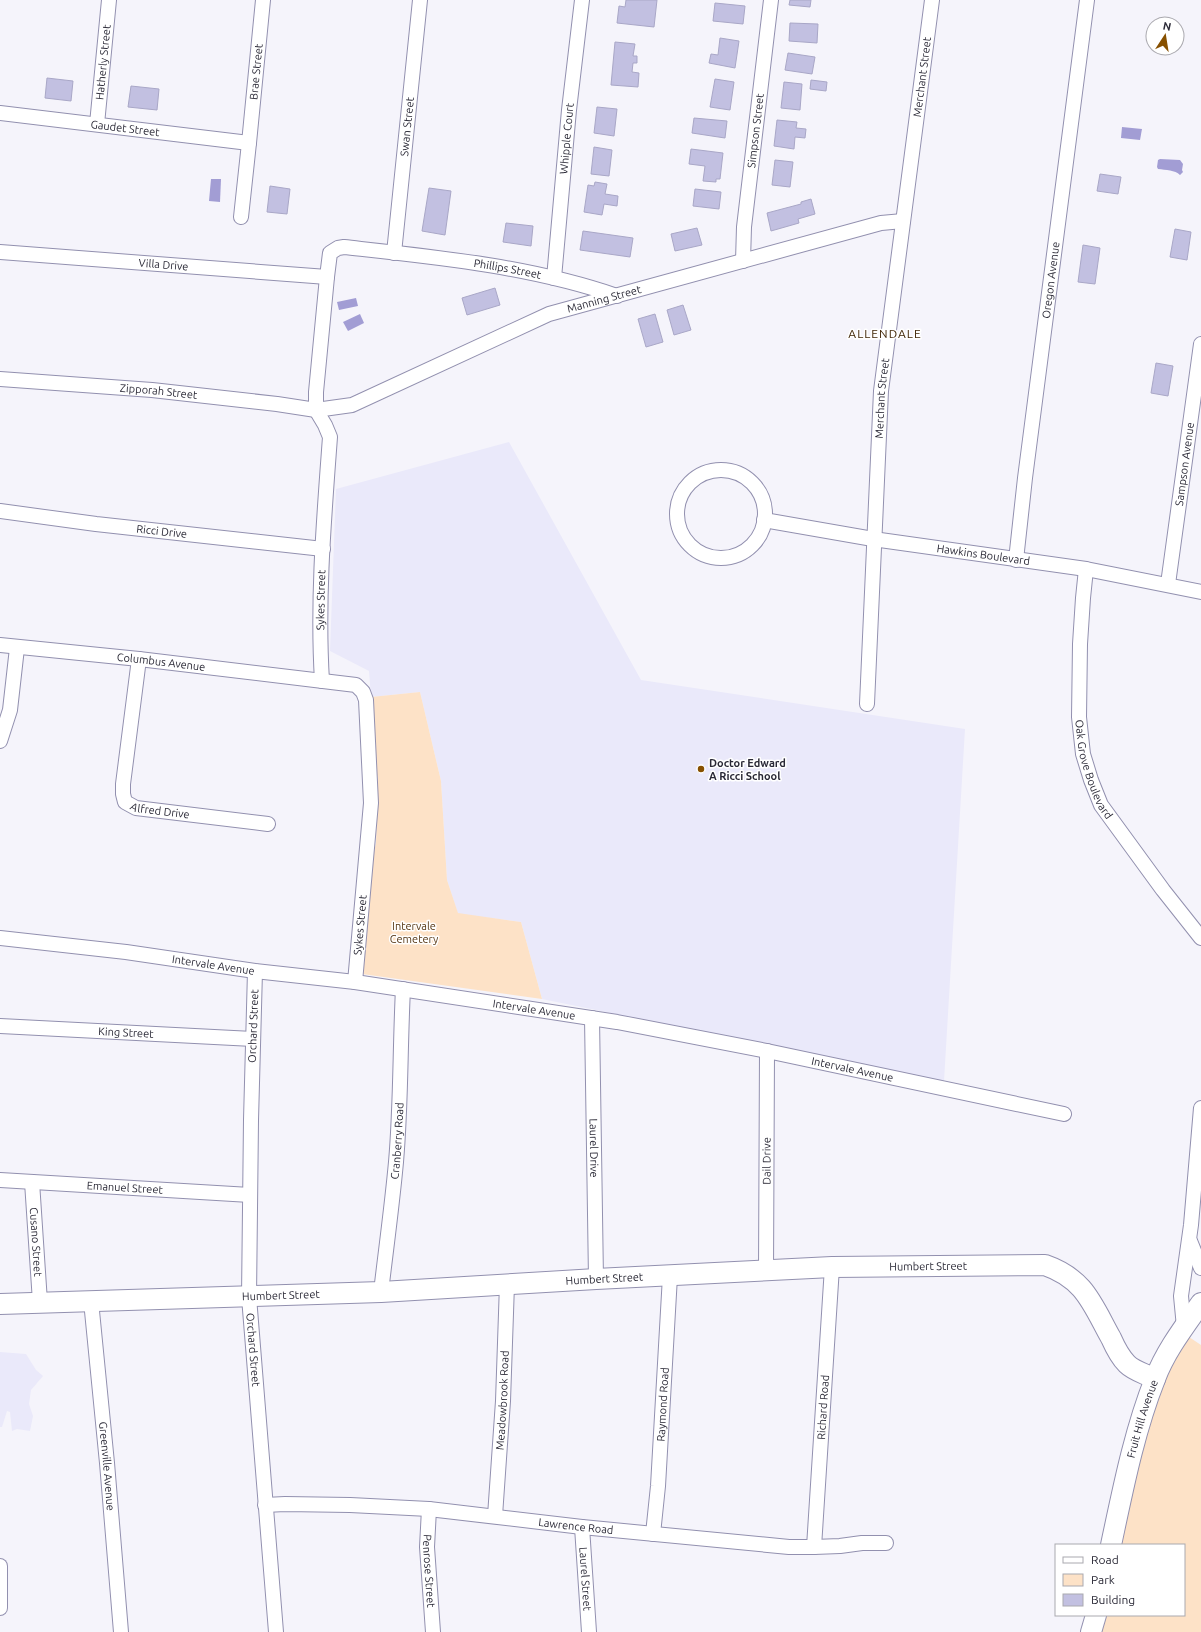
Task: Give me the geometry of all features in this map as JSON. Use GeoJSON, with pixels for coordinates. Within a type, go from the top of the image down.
{"type":"FeatureCollection","features":[{"type":"Feature","properties":{"kind":"street","name":"Hatherly Street"},"geometry":{"type":"LineString","coordinates":[[97,124],[109,0]]}},
{"type":"Feature","properties":{"kind":"street","name":"Brae Street"},"geometry":{"type":"LineString","coordinates":[[241,217],[250,143],[262,0]]}},
{"type":"Feature","properties":{"kind":"street","name":"Swan Street"},"geometry":{"type":"LineString","coordinates":[[394,253],[420,0]]}},
{"type":"Feature","properties":{"kind":"street","name":"Whipple Court"},"geometry":{"type":"LineString","coordinates":[[554,278],[569,110],[582,0]]}},
{"type":"Feature","properties":{"kind":"street","name":"Simpson Street"},"geometry":{"type":"LineString","coordinates":[[743,261],[744,227],[771,0]]}},
{"type":"Feature","properties":{"kind":"street","name":"Merchant Street"},"geometry":{"type":"LineString","coordinates":[[867,704],[873,539],[881,391],[932,0]]}},
{"type":"Feature","properties":{"kind":"street","name":"Oregon Avenue"},"geometry":{"type":"LineString","coordinates":[[1016,560],[1026,470],[1087,0]]}},
{"type":"Feature","properties":{"kind":"street","name":"Gaudet Street"},"geometry":{"type":"LineString","coordinates":[[0,113],[250,143]]}},
{"type":"Feature","properties":{"kind":"street","name":"Manning Street"},"geometry":{"type":"LineString","coordinates":[[316,410],[352,405],[549,314],[881,223],[903,221]]}},
{"type":"Feature","properties":{"kind":"street"},"geometry":{"type":"LineString","coordinates":[[316,410],[316,392],[326,277],[330,254],[338,248],[344,247],[394,253]]}},
{"type":"Feature","properties":{"kind":"street","name":"Villa Drive"},"geometry":{"type":"LineString","coordinates":[[0,252],[326,277]]}},
{"type":"Feature","properties":{"kind":"street","name":"Phillips Street"},"geometry":{"type":"LineString","coordinates":[[394,253],[522,270],[584,285],[617,296]]}},
{"type":"Feature","properties":{"kind":"street","name":"Sampson Avenue"},"geometry":{"type":"LineString","coordinates":[[1168,584],[1196,409],[1201,344]]}},
{"type":"Feature","properties":{"kind":"street","name":"Zipporah Street"},"geometry":{"type":"LineString","coordinates":[[0,379],[152,390],[277,404],[316,410]]}},
{"type":"Feature","properties":{"kind":"street","name":"Sykes Street"},"geometry":{"type":"LineString","coordinates":[[316,410],[330,437],[323,549],[320,650],[322,681],[356,685],[363,692],[366,700],[371,803],[355,982]]}},
{"type":"Feature","properties":{"kind":"street"},"geometry":{"type":"LineString","coordinates":[[716,470],[727,470],[748,479],[756,488],[762,498],[765,509],[764,520],[756,541],[747,549],[732,556],[715,557],[704,554],[694,548],[686,540],[680,530],[677,519],[680,496],[695,478],[716,470]]}},
{"type":"Feature","properties":{"kind":"street","name":"Ricci Drive"},"geometry":{"type":"LineString","coordinates":[[0,511],[96,524],[323,549]]}},
{"type":"Feature","properties":{"kind":"street","name":"Hawkins Boulevard"},"geometry":{"type":"LineString","coordinates":[[764,520],[873,539],[1086,569],[1168,584],[1201,592]]}},
{"type":"Feature","properties":{"kind":"street","name":"Oak Grove Boulevard"},"geometry":{"type":"LineString","coordinates":[[1086,569],[1080,644],[1079,718],[1083,754],[1091,780],[1101,806],[1201,938]]}},
{"type":"Feature","properties":{"kind":"street","name":"Columbus Avenue"},"geometry":{"type":"LineString","coordinates":[[0,645],[17,648],[139,659],[322,681]]}},
{"type":"Feature","properties":{"kind":"street"},"geometry":{"type":"LineString","coordinates":[[0,741],[10,710],[17,648]]}},
{"type":"Feature","properties":{"kind":"street","name":"Alfred Drive"},"geometry":{"type":"LineString","coordinates":[[139,659],[123,784],[125,802],[136,808],[268,824]]}},
{"type":"Feature","properties":{"kind":"street","name":"Intervale Avenue"},"geometry":{"type":"LineString","coordinates":[[0,938],[126,952],[355,982],[592,1018],[767,1051],[1064,1114]]}},
{"type":"Feature","properties":{"kind":"street","name":"Orchard Street"},"geometry":{"type":"LineString","coordinates":[[255,970],[249,1297],[276,1632]]}},
{"type":"Feature","properties":{"kind":"street","name":"Cranberry Road"},"geometry":{"type":"LineString","coordinates":[[381,1292],[396,1162],[400,1100],[400,1046],[403,989]]}},
{"type":"Feature","properties":{"kind":"street","name":"Laurel Drive"},"geometry":{"type":"LineString","coordinates":[[592,1018],[596,1279]]}},
{"type":"Feature","properties":{"kind":"street","name":"King Street"},"geometry":{"type":"LineString","coordinates":[[0,1026],[253,1039]]}},
{"type":"Feature","properties":{"kind":"street","name":"Dail Drive"},"geometry":{"type":"LineString","coordinates":[[766,1271],[767,1051]]}},
{"type":"Feature","properties":{"kind":"street"},"geometry":{"type":"LineString","coordinates":[[1184,1327],[1181,1296],[1190,1241],[1201,1108]]}},
{"type":"Feature","properties":{"kind":"street","name":"Emanuel Street"},"geometry":{"type":"LineString","coordinates":[[0,1180],[250,1195]]}},
{"type":"Feature","properties":{"kind":"street","name":"Cusano Street"},"geometry":{"type":"LineString","coordinates":[[32,1182],[40,1302]]}},
{"type":"Feature","properties":{"kind":"street"},"geometry":{"type":"LineString","coordinates":[[1190,1241],[1201,1268]]}},
{"type":"Feature","properties":{"kind":"street","name":"Humbert Street"},"geometry":{"type":"LineString","coordinates":[[0,1304],[381,1292],[832,1267],[1031,1264],[1050,1266],[1066,1274],[1078,1283],[1086,1293],[1119,1354],[1128,1365],[1155,1379]]}},
{"type":"Feature","properties":{"kind":"street","name":"Richard Road"},"geometry":{"type":"LineString","coordinates":[[814,1547],[817,1522],[832,1267]]}},
{"type":"Feature","properties":{"kind":"street","name":"Raymond Road"},"geometry":{"type":"LineString","coordinates":[[653,1534],[658,1486],[670,1276]]}},
{"type":"Feature","properties":{"kind":"street","name":"Meadowbrook Road"},"geometry":{"type":"LineString","coordinates":[[495,1516],[503,1401],[507,1284]]}},
{"type":"Feature","properties":{"kind":"street","name":"Greenville Avenue"},"geometry":{"type":"LineString","coordinates":[[91,1301],[107,1463],[121,1632]]}},
{"type":"Feature","properties":{"kind":"street","name":"Fruit Hill Avenue"},"geometry":{"type":"LineString","coordinates":[[1111,1544],[1128,1466],[1155,1379],[1163,1361],[1201,1303]]}},
{"type":"Feature","properties":{"kind":"street","name":"Lawrence Road"},"geometry":{"type":"LineString","coordinates":[[265,1505],[350,1505],[429,1509],[582,1527],[790,1547],[886,1543]]}},
{"type":"Feature","properties":{"kind":"street","name":"Penrose Street"},"geometry":{"type":"LineString","coordinates":[[429,1509],[427,1547],[433,1632]]}},
{"type":"Feature","properties":{"kind":"street","name":"Laurel Street"},"geometry":{"type":"LineString","coordinates":[[582,1527],[589,1632]]}},
{"type":"Feature","properties":{"kind":"street"},"geometry":{"type":"LineString","coordinates":[[0,1566],[0,1608]]}},
{"type":"Feature","properties":{"kind":"street"},"geometry":{"type":"LineString","coordinates":[[1091,1632],[1096,1616]]}},
{"type":"Feature","properties":{"kind":"shaded area"},"geometry":{"type":"Polygon","coordinates":[[[1122,127],[1142,129],[1140,140],[1121,138],[1122,127]]]}},
{"type":"Feature","properties":{"kind":"shaded area"},"geometry":{"type":"Polygon","coordinates":[[[1158,160],[1180,160],[1183,164],[1183,172],[1180,175],[1173,171],[1158,169],[1158,160]]]}},
{"type":"Feature","properties":{"kind":"shaded area"},"geometry":{"type":"Polygon","coordinates":[[[211,179],[221,179],[220,202],[209,201],[211,179]]]}},
{"type":"Feature","properties":{"kind":"shaded area"},"geometry":{"type":"Polygon","coordinates":[[[356,298],[358,306],[339,310],[337,302],[356,298]]]}},
{"type":"Feature","properties":{"kind":"shaded area"},"geometry":{"type":"Polygon","coordinates":[[[360,314],[364,323],[348,331],[343,322],[360,314]]]}},
{"type":"Feature","properties":{"kind":"shaded area","name":"Doctor Edward A Ricci School"},"geometry":{"type":"Polygon","coordinates":[[[509,442],[641,680],[965,729],[944,1081],[542,999],[521,922],[458,914],[447,880],[441,781],[420,692],[371,697],[369,671],[330,651],[336,489],[509,442]]]}},
{"type":"Feature","properties":{"kind":"shaded area"},"geometry":{"type":"Polygon","coordinates":[[[0,1352],[26,1354],[36,1370],[43,1376],[31,1390],[29,1404],[33,1416],[30,1431],[17,1429],[12,1431],[10,1412],[7,1411],[2,1427],[0,1427],[0,1352]]]}},
{"type":"Feature","properties":{"kind":"green space","name":"Intervale Cemetery"},"geometry":{"type":"Polygon","coordinates":[[[420,692],[441,781],[447,880],[458,913],[521,922],[542,999],[362,974],[370,868],[376,843],[378,778],[373,762],[371,697],[420,692]]]}},
{"type":"Feature","properties":{"kind":"green space"},"geometry":{"type":"Polygon","coordinates":[[[1186,1335],[1201,1345],[1201,1632],[1092,1632],[1096,1616],[1185,1616],[1185,1544],[1112,1544],[1144,1414],[1186,1335]]]}},
{"type":"Feature","properties":{"kind":"building"},"geometry":{"type":"Polygon","coordinates":[[[626,0],[657,0],[654,27],[617,23],[619,6],[625,7],[626,0]]]}},
{"type":"Feature","properties":{"kind":"building"},"geometry":{"type":"Polygon","coordinates":[[[790,0],[811,0],[810,7],[789,5],[790,0]]]}},
{"type":"Feature","properties":{"kind":"building"},"geometry":{"type":"Polygon","coordinates":[[[715,3],[745,6],[743,24],[713,21],[715,3]]]}},
{"type":"Feature","properties":{"kind":"building"},"geometry":{"type":"Polygon","coordinates":[[[790,23],[818,24],[817,43],[789,41],[790,23]]]}},
{"type":"Feature","properties":{"kind":"building"},"geometry":{"type":"Polygon","coordinates":[[[720,38],[739,41],[735,68],[709,63],[711,54],[718,55],[720,38]]]}},
{"type":"Feature","properties":{"kind":"building"},"geometry":{"type":"Polygon","coordinates":[[[615,42],[635,44],[633,56],[637,56],[637,63],[633,63],[632,72],[639,73],[638,87],[611,85],[615,42]]]}},
{"type":"Feature","properties":{"kind":"building"},"geometry":{"type":"Polygon","coordinates":[[[788,53],[815,57],[812,74],[785,70],[788,53]]]}},
{"type":"Feature","properties":{"kind":"building"},"geometry":{"type":"Polygon","coordinates":[[[47,78],[73,81],[71,101],[45,98],[47,78]]]}},
{"type":"Feature","properties":{"kind":"building"},"geometry":{"type":"Polygon","coordinates":[[[715,79],[734,82],[730,110],[710,107],[715,79]]]}},
{"type":"Feature","properties":{"kind":"building"},"geometry":{"type":"Polygon","coordinates":[[[811,80],[827,82],[826,91],[810,89],[811,80]]]}},
{"type":"Feature","properties":{"kind":"building"},"geometry":{"type":"Polygon","coordinates":[[[784,82],[802,84],[800,110],[781,108],[784,82]]]}},
{"type":"Feature","properties":{"kind":"building"},"geometry":{"type":"Polygon","coordinates":[[[131,86],[159,89],[157,110],[128,107],[131,86]]]}},
{"type":"Feature","properties":{"kind":"building"},"geometry":{"type":"Polygon","coordinates":[[[597,107],[617,109],[614,136],[594,133],[597,107]]]}},
{"type":"Feature","properties":{"kind":"building"},"geometry":{"type":"Polygon","coordinates":[[[694,118],[727,121],[725,138],[692,133],[694,118]]]}},
{"type":"Feature","properties":{"kind":"building"},"geometry":{"type":"Polygon","coordinates":[[[777,120],[797,122],[796,128],[806,129],[805,138],[795,137],[794,149],[774,146],[777,120]]]}},
{"type":"Feature","properties":{"kind":"building"},"geometry":{"type":"Polygon","coordinates":[[[594,147],[612,150],[609,176],[591,174],[594,147]]]}},
{"type":"Feature","properties":{"kind":"building"},"geometry":{"type":"Polygon","coordinates":[[[691,149],[723,153],[720,179],[716,179],[716,182],[703,181],[705,166],[689,164],[691,149]]]}},
{"type":"Feature","properties":{"kind":"building"},"geometry":{"type":"Polygon","coordinates":[[[775,160],[793,162],[790,187],[772,185],[775,160]]]}},
{"type":"Feature","properties":{"kind":"building"},"geometry":{"type":"Polygon","coordinates":[[[1100,174],[1121,177],[1118,194],[1097,191],[1100,174]]]}},
{"type":"Feature","properties":{"kind":"building"},"geometry":{"type":"Polygon","coordinates":[[[595,182],[607,184],[605,194],[618,196],[617,206],[604,204],[602,215],[584,212],[588,185],[594,186],[595,182]]]}},
{"type":"Feature","properties":{"kind":"building"},"geometry":{"type":"Polygon","coordinates":[[[270,186],[290,189],[287,214],[267,212],[270,186]]]}},
{"type":"Feature","properties":{"kind":"building"},"geometry":{"type":"Polygon","coordinates":[[[429,188],[451,191],[445,235],[422,231],[429,188]]]}},
{"type":"Feature","properties":{"kind":"building"},"geometry":{"type":"Polygon","coordinates":[[[695,189],[721,192],[719,209],[693,206],[695,189]]]}},
{"type":"Feature","properties":{"kind":"building"},"geometry":{"type":"Polygon","coordinates":[[[811,199],[815,214],[798,219],[799,223],[771,231],[767,213],[801,204],[801,202],[811,199]]]}},
{"type":"Feature","properties":{"kind":"building"},"geometry":{"type":"Polygon","coordinates":[[[506,223],[533,226],[531,246],[503,242],[506,223]]]}},
{"type":"Feature","properties":{"kind":"building"},"geometry":{"type":"Polygon","coordinates":[[[697,228],[702,245],[675,251],[671,234],[697,228]]]}},
{"type":"Feature","properties":{"kind":"building"},"geometry":{"type":"Polygon","coordinates":[[[1175,229],[1191,232],[1187,260],[1170,257],[1175,229]]]}},
{"type":"Feature","properties":{"kind":"building"},"geometry":{"type":"Polygon","coordinates":[[[583,231],[633,238],[630,257],[580,250],[583,231]]]}},
{"type":"Feature","properties":{"kind":"building"},"geometry":{"type":"Polygon","coordinates":[[[1083,245],[1100,248],[1095,284],[1078,282],[1083,245]]]}},
{"type":"Feature","properties":{"kind":"building"},"geometry":{"type":"Polygon","coordinates":[[[495,288],[500,305],[467,315],[462,298],[495,288]]]}},
{"type":"Feature","properties":{"kind":"building"},"geometry":{"type":"Polygon","coordinates":[[[683,305],[691,330],[674,335],[667,310],[683,305]]]}},
{"type":"Feature","properties":{"kind":"building"},"geometry":{"type":"Polygon","coordinates":[[[655,314],[663,342],[646,347],[638,319],[655,314]]]}},
{"type":"Feature","properties":{"kind":"building"},"geometry":{"type":"Polygon","coordinates":[[[1156,363],[1173,366],[1168,396],[1151,393],[1156,363]]]}},
{"type":"Feature","properties":{"kind":"place","name":"Doctor Edward A Ricci School"},"geometry":{"type":"Point","coordinates":[701,769]}},
{"type":"Feature","properties":{"kind":"district","name":"ALLENDALE"},"geometry":{"type":"Point","coordinates":[885,334]}}]}
